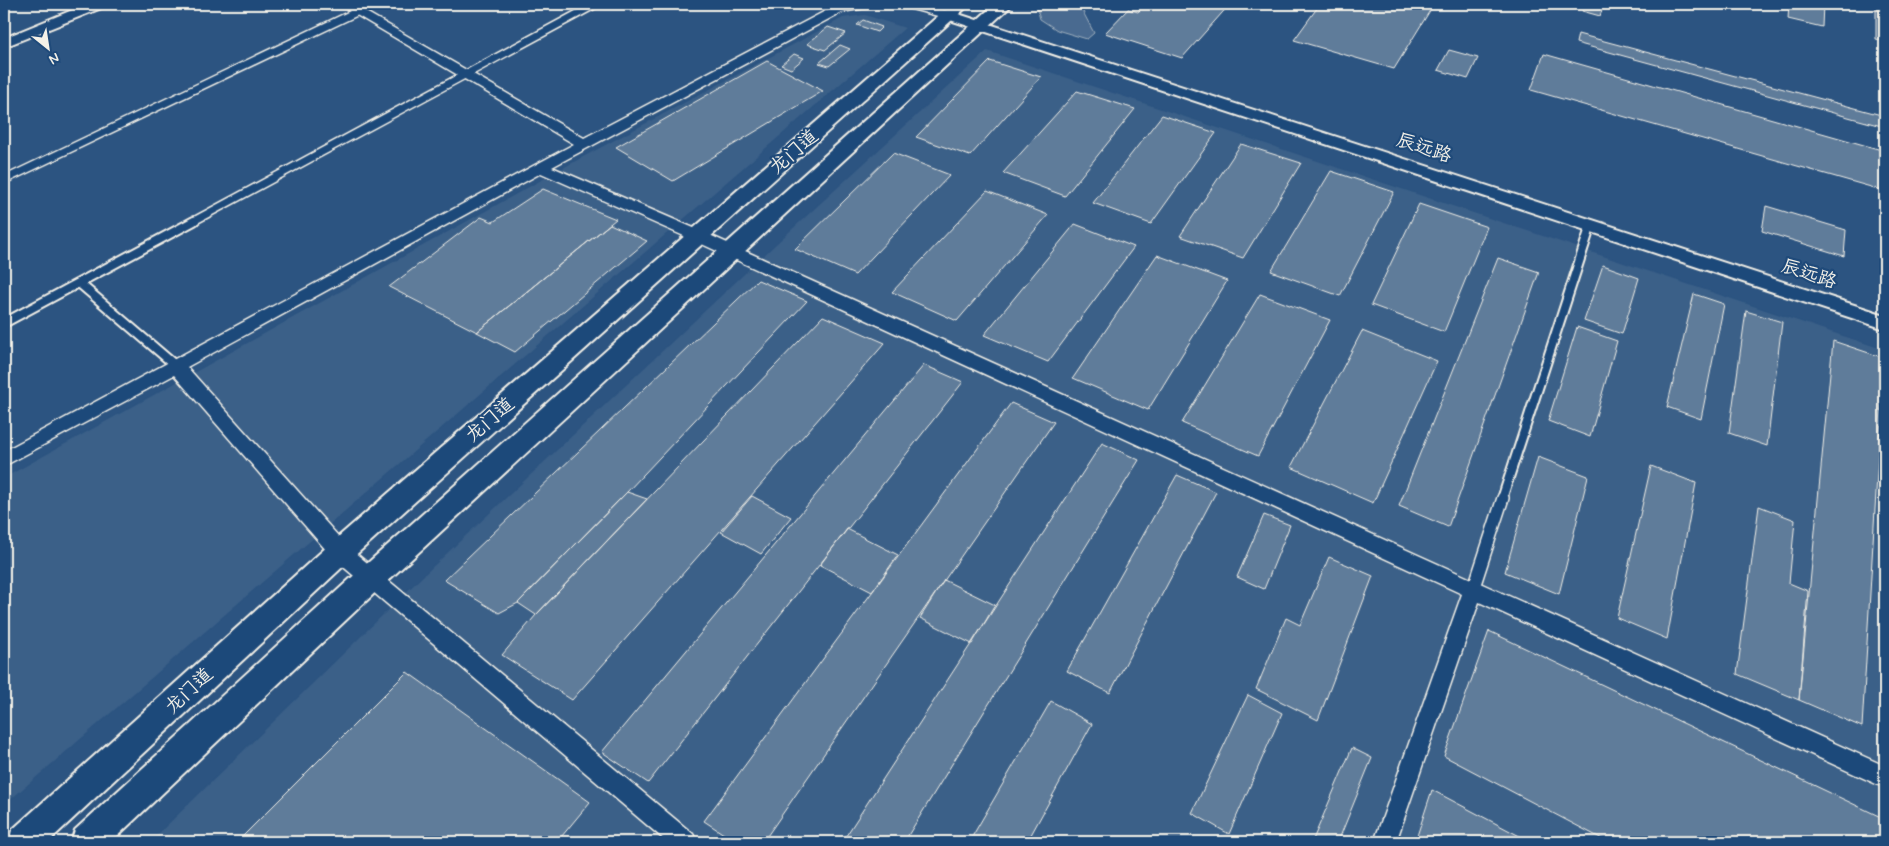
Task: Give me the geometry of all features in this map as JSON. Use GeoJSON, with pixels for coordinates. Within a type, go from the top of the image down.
{"type":"FeatureCollection","features":[{"type":"Feature","properties":{"kind":"main road","name":"龙门道"},"geometry":{"type":"LineString","coordinates":[[87,842],[371,578],[1005,4]]}},
{"type":"Feature","properties":{"kind":"main road","name":"龙门道"},"geometry":{"type":"LineString","coordinates":[[24,842],[340,552],[955,9]]}},
{"type":"Feature","properties":{"kind":"street"},"geometry":{"type":"LineString","coordinates":[[4,43],[99,4]]}},
{"type":"Feature","properties":{"kind":"street"},"geometry":{"type":"LineString","coordinates":[[344,4],[584,144]]}},
{"type":"Feature","properties":{"kind":"street"},"geometry":{"type":"LineString","coordinates":[[4,459],[584,144],[839,9],[867,4]]}},
{"type":"Feature","properties":{"kind":"street"},"geometry":{"type":"LineString","coordinates":[[908,4],[955,9]]}},
{"type":"Feature","properties":{"kind":"street","name":"辰远路"},"geometry":{"type":"LineString","coordinates":[[955,9],[980,25],[1885,322]]}},
{"type":"Feature","properties":{"kind":"street"},"geometry":{"type":"LineString","coordinates":[[541,168],[698,236],[1885,777]]}},
{"type":"Feature","properties":{"kind":"street"},"geometry":{"type":"LineString","coordinates":[[176,366],[340,552],[685,842]]}},
{"type":"Feature","properties":{"kind":"street"},"geometry":{"type":"LineString","coordinates":[[1385,842],[1473,590]]}},
{"type":"Feature","properties":{"kind":"lane"},"geometry":{"type":"LineString","coordinates":[[4,180],[373,4]]}},
{"type":"Feature","properties":{"kind":"lane"},"geometry":{"type":"LineString","coordinates":[[4,324],[596,4]]}},
{"type":"Feature","properties":{"kind":"lane"},"geometry":{"type":"LineString","coordinates":[[1473,590],[1591,225]]}},
{"type":"Feature","properties":{"kind":"lane"},"geometry":{"type":"LineString","coordinates":[[79,283],[176,366]]}},
{"type":"Feature","properties":{"kind":"shaded area"},"geometry":{"type":"Polygon","coordinates":[[[1036,4],[1091,4],[1083,12],[1094,33],[1087,39],[1057,30],[1040,19],[1036,4]]]}},
{"type":"Feature","properties":{"kind":"shaded area"},"geometry":{"type":"Polygon","coordinates":[[[865,15],[905,28],[4,805],[4,478],[583,157],[843,18],[865,15]]]}},
{"type":"Feature","properties":{"kind":"shaded area"},"geometry":{"type":"Polygon","coordinates":[[[987,51],[1885,350],[1885,842],[150,842],[424,575],[776,244],[987,51]]]}},
{"type":"Feature","properties":{"kind":"building"},"geometry":{"type":"Polygon","coordinates":[[[1146,4],[1230,4],[1182,58],[1105,33],[1128,9],[1138,12],[1146,4]]]}},
{"type":"Feature","properties":{"kind":"building"},"geometry":{"type":"Polygon","coordinates":[[[1320,4],[1434,4],[1394,69],[1294,40],[1320,4]]]}},
{"type":"Feature","properties":{"kind":"building"},"geometry":{"type":"Polygon","coordinates":[[[1584,4],[1604,4],[1600,16],[1582,11],[1584,4]]]}},
{"type":"Feature","properties":{"kind":"building"},"geometry":{"type":"Polygon","coordinates":[[[1789,4],[1823,4],[1822,27],[1788,19],[1789,4]]]}},
{"type":"Feature","properties":{"kind":"building"},"geometry":{"type":"Polygon","coordinates":[[[1876,4],[1885,4],[1885,41],[1876,39],[1876,4]]]}},
{"type":"Feature","properties":{"kind":"building"},"geometry":{"type":"Polygon","coordinates":[[[863,20],[882,27],[877,32],[857,25],[863,20]]]}},
{"type":"Feature","properties":{"kind":"building"},"geometry":{"type":"Polygon","coordinates":[[[828,27],[846,33],[825,50],[807,44],[828,27]]]}},
{"type":"Feature","properties":{"kind":"building"},"geometry":{"type":"Polygon","coordinates":[[[1578,34],[1885,116],[1885,127],[1576,43],[1578,34]]]}},
{"type":"Feature","properties":{"kind":"building"},"geometry":{"type":"Polygon","coordinates":[[[840,45],[850,49],[829,66],[819,63],[840,45]]]}},
{"type":"Feature","properties":{"kind":"building"},"geometry":{"type":"Polygon","coordinates":[[[1449,50],[1478,58],[1468,79],[1438,70],[1449,50]]]}},
{"type":"Feature","properties":{"kind":"building"},"geometry":{"type":"Polygon","coordinates":[[[794,54],[804,58],[791,69],[781,65],[794,54]]]}},
{"type":"Feature","properties":{"kind":"building"},"geometry":{"type":"Polygon","coordinates":[[[1544,54],[1885,151],[1885,191],[1531,90],[1544,54]]]}},
{"type":"Feature","properties":{"kind":"building"},"geometry":{"type":"Polygon","coordinates":[[[767,61],[823,91],[673,181],[616,147],[767,61]]]}},
{"type":"Feature","properties":{"kind":"building"},"geometry":{"type":"Polygon","coordinates":[[[990,61],[1041,77],[970,156],[916,137],[990,61]]]}},
{"type":"Feature","properties":{"kind":"building"},"geometry":{"type":"Polygon","coordinates":[[[1077,91],[1135,109],[1065,196],[1003,173],[1077,91]]]}},
{"type":"Feature","properties":{"kind":"building"},"geometry":{"type":"Polygon","coordinates":[[[1162,115],[1216,133],[1151,224],[1093,203],[1162,115]]]}},
{"type":"Feature","properties":{"kind":"building"},"geometry":{"type":"Polygon","coordinates":[[[1241,144],[1301,163],[1243,258],[1180,236],[1241,144]]]}},
{"type":"Feature","properties":{"kind":"building"},"geometry":{"type":"Polygon","coordinates":[[[893,153],[950,175],[855,275],[795,249],[893,153]]]}},
{"type":"Feature","properties":{"kind":"building"},"geometry":{"type":"Polygon","coordinates":[[[1331,171],[1394,192],[1340,296],[1271,271],[1331,171]]]}},
{"type":"Feature","properties":{"kind":"building"},"geometry":{"type":"Polygon","coordinates":[[[543,189],[616,219],[477,332],[389,287],[481,217],[493,222],[543,189]]]}},
{"type":"Feature","properties":{"kind":"building"},"geometry":{"type":"Polygon","coordinates":[[[987,191],[1048,215],[957,321],[892,292],[987,191]]]}},
{"type":"Feature","properties":{"kind":"building"},"geometry":{"type":"Polygon","coordinates":[[[1419,204],[1487,227],[1444,332],[1371,305],[1419,204]]]}},
{"type":"Feature","properties":{"kind":"building"},"geometry":{"type":"Polygon","coordinates":[[[1766,206],[1846,230],[1844,256],[1762,231],[1766,206]]]}},
{"type":"Feature","properties":{"kind":"building"},"geometry":{"type":"Polygon","coordinates":[[[610,224],[647,241],[515,352],[477,332],[610,224]]]}},
{"type":"Feature","properties":{"kind":"building"},"geometry":{"type":"Polygon","coordinates":[[[1075,224],[1134,247],[1048,362],[984,335],[1075,224]]]}},
{"type":"Feature","properties":{"kind":"building"},"geometry":{"type":"Polygon","coordinates":[[[1157,255],[1227,281],[1148,410],[1073,378],[1157,255]]]}},
{"type":"Feature","properties":{"kind":"building"},"geometry":{"type":"Polygon","coordinates":[[[1498,258],[1539,272],[1448,527],[1399,506],[1498,258]]]}},
{"type":"Feature","properties":{"kind":"building"},"geometry":{"type":"Polygon","coordinates":[[[1603,265],[1639,278],[1622,334],[1584,321],[1603,265]]]}},
{"type":"Feature","properties":{"kind":"building"},"geometry":{"type":"Polygon","coordinates":[[[758,280],[807,301],[627,492],[518,603],[499,613],[444,580],[758,280]]]}},
{"type":"Feature","properties":{"kind":"building"},"geometry":{"type":"Polygon","coordinates":[[[1260,294],[1330,320],[1258,456],[1182,423],[1260,294]]]}},
{"type":"Feature","properties":{"kind":"building"},"geometry":{"type":"Polygon","coordinates":[[[1694,294],[1724,304],[1701,419],[1667,407],[1694,294]]]}},
{"type":"Feature","properties":{"kind":"building"},"geometry":{"type":"Polygon","coordinates":[[[1746,311],[1782,322],[1767,446],[1729,433],[1746,311]]]}},
{"type":"Feature","properties":{"kind":"building"},"geometry":{"type":"Polygon","coordinates":[[[823,316],[885,343],[572,700],[502,655],[536,615],[823,316]]]}},
{"type":"Feature","properties":{"kind":"building"},"geometry":{"type":"Polygon","coordinates":[[[1577,327],[1617,341],[1590,437],[1548,421],[1577,327]]]}},
{"type":"Feature","properties":{"kind":"building"},"geometry":{"type":"Polygon","coordinates":[[[1362,331],[1437,361],[1373,503],[1291,467],[1362,331]]]}},
{"type":"Feature","properties":{"kind":"building"},"geometry":{"type":"Polygon","coordinates":[[[1833,341],[1884,358],[1862,727],[1799,700],[1833,341]]]}},
{"type":"Feature","properties":{"kind":"building"},"geometry":{"type":"Polygon","coordinates":[[[924,365],[963,382],[648,783],[602,752],[924,365]]]}},
{"type":"Feature","properties":{"kind":"building"},"geometry":{"type":"Polygon","coordinates":[[[1011,403],[1054,422],[763,842],[736,842],[704,821],[1011,403]]]}},
{"type":"Feature","properties":{"kind":"building"},"geometry":{"type":"Polygon","coordinates":[[[1102,443],[1139,460],[904,842],[842,842],[1102,443]]]}},
{"type":"Feature","properties":{"kind":"building"},"geometry":{"type":"Polygon","coordinates":[[[1538,457],[1588,476],[1559,594],[1505,572],[1538,457]]]}},
{"type":"Feature","properties":{"kind":"building"},"geometry":{"type":"Polygon","coordinates":[[[1651,466],[1696,483],[1667,639],[1617,618],[1651,466]]]}},
{"type":"Feature","properties":{"kind":"building"},"geometry":{"type":"Polygon","coordinates":[[[1177,475],[1216,492],[1110,693],[1067,671],[1177,475]]]}},
{"type":"Feature","properties":{"kind":"building"},"geometry":{"type":"Polygon","coordinates":[[[627,492],[647,499],[536,615],[518,603],[627,492]]]}},
{"type":"Feature","properties":{"kind":"building"},"geometry":{"type":"Polygon","coordinates":[[[752,496],[791,517],[761,554],[721,532],[752,496]]]}},
{"type":"Feature","properties":{"kind":"building"},"geometry":{"type":"Polygon","coordinates":[[[1759,506],[1795,520],[1789,583],[1808,591],[1799,700],[1737,674],[1759,506]]]}},
{"type":"Feature","properties":{"kind":"building"},"geometry":{"type":"Polygon","coordinates":[[[1264,515],[1290,525],[1264,589],[1237,577],[1264,515]]]}},
{"type":"Feature","properties":{"kind":"building"},"geometry":{"type":"Polygon","coordinates":[[[1882,517],[1885,518],[1885,559],[1880,557],[1882,517]]]}},
{"type":"Feature","properties":{"kind":"building"},"geometry":{"type":"Polygon","coordinates":[[[847,529],[898,555],[872,592],[820,565],[847,529]]]}},
{"type":"Feature","properties":{"kind":"building"},"geometry":{"type":"Polygon","coordinates":[[[1329,557],[1373,576],[1318,720],[1256,689],[1286,618],[1300,625],[1329,557]]]}},
{"type":"Feature","properties":{"kind":"building"},"geometry":{"type":"Polygon","coordinates":[[[944,580],[995,605],[972,644],[920,618],[944,580]]]}},
{"type":"Feature","properties":{"kind":"building"},"geometry":{"type":"Polygon","coordinates":[[[1489,631],[1885,819],[1885,842],[1608,842],[1444,756],[1489,631]]]}},
{"type":"Feature","properties":{"kind":"building"},"geometry":{"type":"Polygon","coordinates":[[[407,672],[590,802],[557,842],[237,842],[407,672]]]}},
{"type":"Feature","properties":{"kind":"building"},"geometry":{"type":"Polygon","coordinates":[[[1248,695],[1282,713],[1229,834],[1192,813],[1248,695]]]}},
{"type":"Feature","properties":{"kind":"building"},"geometry":{"type":"Polygon","coordinates":[[[1051,701],[1092,724],[1027,842],[969,842],[1051,701]]]}},
{"type":"Feature","properties":{"kind":"building"},"geometry":{"type":"Polygon","coordinates":[[[1352,748],[1372,758],[1338,842],[1312,842],[1352,748]]]}},
{"type":"Feature","properties":{"kind":"building"},"geometry":{"type":"Polygon","coordinates":[[[1432,790],[1531,842],[1415,842],[1432,790]]]}}]}
